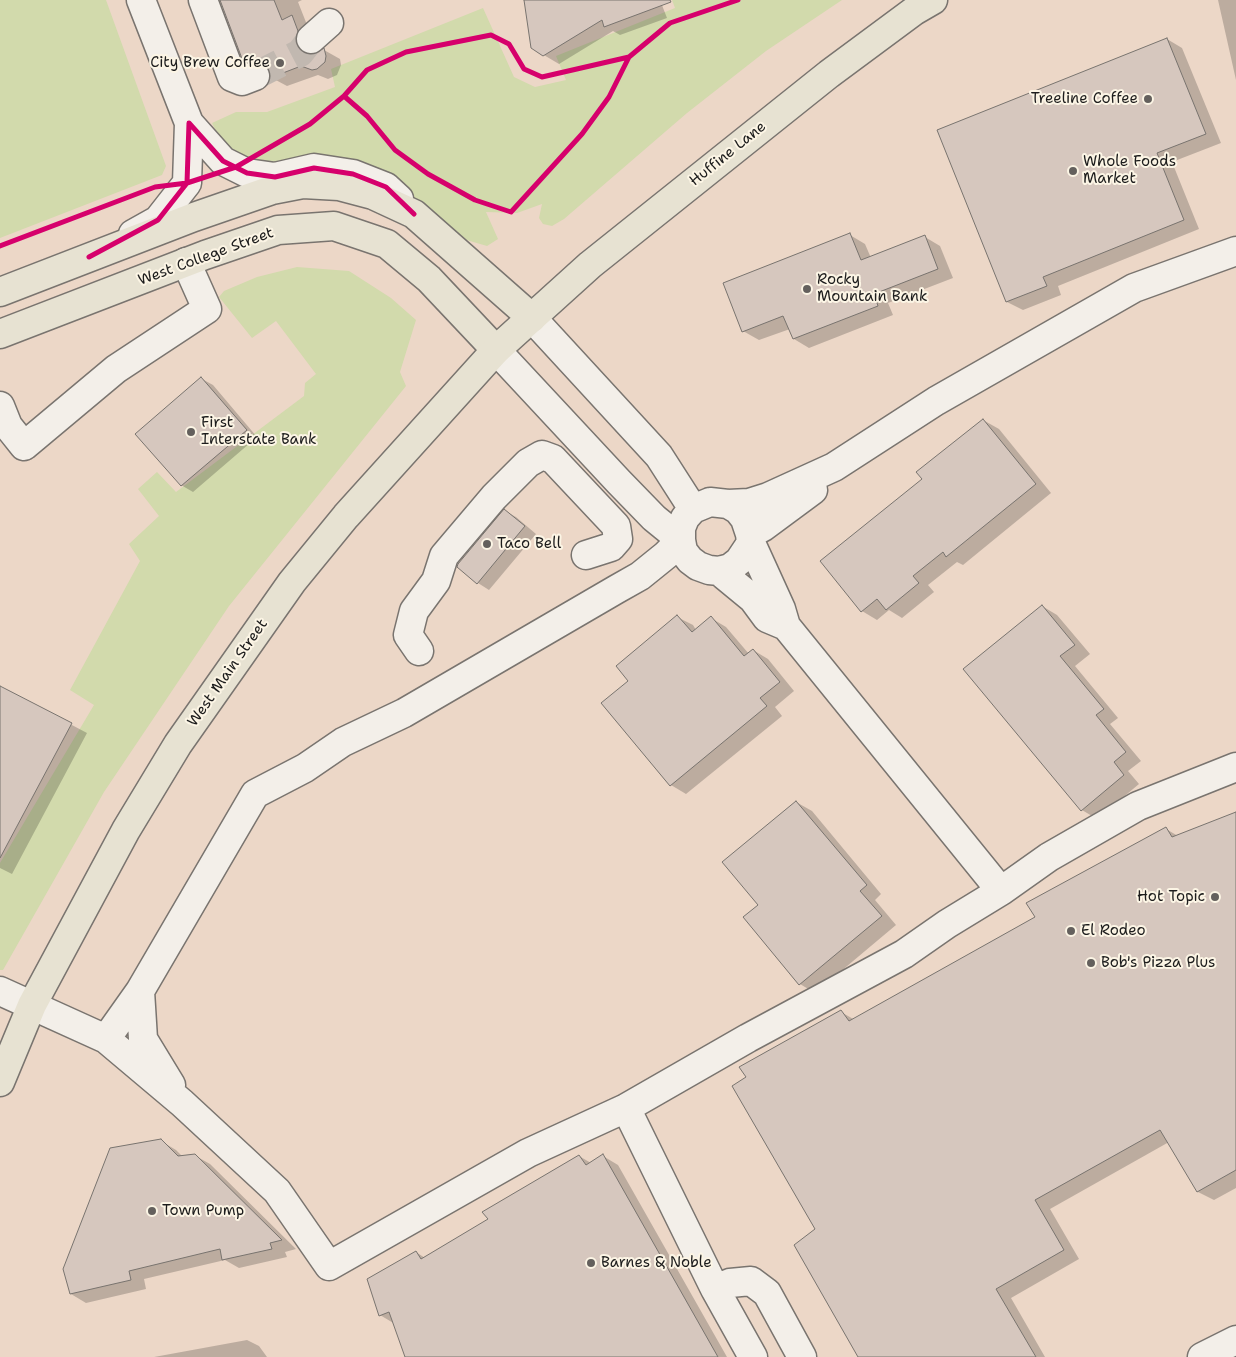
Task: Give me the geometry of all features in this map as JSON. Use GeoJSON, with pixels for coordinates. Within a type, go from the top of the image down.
{"type":"FeatureCollection","features":[{"type":"Feature","properties":{"kind":"main road","name":"Huffine Lane"},"geometry":{"type":"LineString","coordinates":[[532,318],[590,265],[821,80],[914,11],[933,0]]}},
{"type":"Feature","properties":{"kind":"main road"},"geometry":{"type":"LineString","coordinates":[[0,292],[89,257],[272,190],[303,184],[340,186],[373,195],[414,214],[532,318]]}},
{"type":"Feature","properties":{"kind":"main road"},"geometry":{"type":"LineString","coordinates":[[186,262],[188,240],[202,228],[243,211],[272,190]]}},
{"type":"Feature","properties":{"kind":"main road","name":"West College Street"},"geometry":{"type":"LineString","coordinates":[[0,334],[186,262],[278,230],[334,226],[387,244],[429,278],[496,350]]}},
{"type":"Feature","properties":{"kind":"main road","name":"West Main Street"},"geometry":{"type":"LineString","coordinates":[[0,1082],[32,1005],[126,830],[178,744],[292,582],[346,516],[496,350],[532,318]]}},
{"type":"Feature","properties":{"kind":"street"},"geometry":{"type":"LineString","coordinates":[[141,0],[189,123],[223,161],[247,173],[274,177],[314,168],[353,174],[386,187],[414,214]]}},
{"type":"Feature","properties":{"kind":"street"},"geometry":{"type":"LineString","coordinates":[[203,0],[232,77],[242,81],[255,76]]}},
{"type":"Feature","properties":{"kind":"street"},"geometry":{"type":"LineString","coordinates":[[89,257],[158,220],[187,183],[189,123]]}},
{"type":"Feature","properties":{"kind":"street"},"geometry":{"type":"LineString","coordinates":[[786,626],[767,618],[753,599],[714,570],[698,566],[690,560],[683,551],[681,528],[693,509],[701,504],[710,502],[728,504],[749,503],[768,498],[834,467],[936,401],[1134,288],[1236,251]]}},
{"type":"Feature","properties":{"kind":"street"},"geometry":{"type":"LineString","coordinates":[[0,406],[8,426],[24,446],[116,369],[206,309],[186,262]]}},
{"type":"Feature","properties":{"kind":"street"},"geometry":{"type":"LineString","coordinates":[[532,318],[659,456],[693,509]]}},
{"type":"Feature","properties":{"kind":"street"},"geometry":{"type":"LineString","coordinates":[[496,350],[654,518],[681,540]]}},
{"type":"Feature","properties":{"kind":"street"},"geometry":{"type":"LineString","coordinates":[[419,651],[408,635],[414,611],[436,581],[444,556],[494,497],[528,463],[542,456],[553,459],[616,526],[618,539],[611,547],[586,555]]}},
{"type":"Feature","properties":{"kind":"street"},"geometry":{"type":"LineString","coordinates":[[617,589],[689,568],[714,570],[730,568],[739,562],[751,538],[815,488],[834,467]]}},
{"type":"Feature","properties":{"kind":"street"},"geometry":{"type":"LineString","coordinates":[[728,504],[738,510],[745,519],[786,626],[1001,891]]}},
{"type":"Feature","properties":{"kind":"street"},"geometry":{"type":"LineString","coordinates":[[106,1039],[140,991],[255,794],[306,768],[343,742],[404,713],[640,576],[681,540]]}},
{"type":"Feature","properties":{"kind":"street"},"geometry":{"type":"LineString","coordinates":[[0,991],[106,1039],[182,1103],[277,1190],[329,1266],[528,1153],[626,1108],[748,1038],[904,954],[947,924],[1001,891],[1049,857],[1138,806],[1236,767]]}},
{"type":"Feature","properties":{"kind":"street"},"geometry":{"type":"LineString","coordinates":[[140,991],[144,1039],[182,1103]]}},
{"type":"Feature","properties":{"kind":"street"},"geometry":{"type":"LineString","coordinates":[[626,1108],[715,1289],[753,1357]]}},
{"type":"Feature","properties":{"kind":"street"},"geometry":{"type":"LineString","coordinates":[[715,1289],[730,1283],[751,1281],[767,1293],[802,1357]]}},
{"type":"Feature","properties":{"kind":"street"},"geometry":{"type":"LineString","coordinates":[[1202,1357],[1236,1340]]}},
{"type":"Feature","properties":{"kind":"shaded area"},"geometry":{"type":"Polygon","coordinates":[[[0,0],[1236,0],[1236,1357],[0,1357],[0,0]]]}},
{"type":"Feature","properties":{"kind":"green space"},"geometry":{"type":"Polygon","coordinates":[[[0,0],[106,0],[166,166],[162,175],[0,238],[0,0]]]}},
{"type":"Feature","properties":{"kind":"green space"},"geometry":{"type":"Polygon","coordinates":[[[672,0],[842,0],[766,51],[687,113],[564,219],[552,226],[543,224],[539,218],[542,204],[517,213],[486,212],[498,239],[487,246],[463,239],[435,213],[380,179],[251,168],[223,146],[212,123],[236,112],[267,112],[335,87],[331,69],[483,8],[514,77],[535,87],[566,80],[556,56],[675,8],[672,0]]]}},
{"type":"Feature","properties":{"kind":"green space"},"geometry":{"type":"Polygon","coordinates":[[[297,267],[349,271],[391,298],[416,320],[400,372],[406,386],[229,606],[104,792],[3,970],[0,970],[0,863],[94,705],[70,690],[140,561],[129,544],[159,516],[138,489],[157,472],[176,492],[304,396],[305,383],[316,374],[276,321],[252,338],[219,297],[224,291],[257,277],[297,267]]]}},
{"type":"Feature","properties":{"kind":"building"},"geometry":{"type":"Polygon","coordinates":[[[220,0],[274,0],[282,20],[292,15],[298,31],[296,42],[299,49],[306,54],[314,54],[324,48],[325,62],[317,69],[312,70],[301,66],[270,78],[269,70],[264,64],[257,61],[244,64],[220,0]]]}},
{"type":"Feature","properties":{"kind":"building"},"geometry":{"type":"Polygon","coordinates":[[[524,0],[670,0],[671,2],[604,27],[602,20],[543,56],[531,48],[524,0]]]}},
{"type":"Feature","properties":{"kind":"building"},"geometry":{"type":"Polygon","coordinates":[[[1167,38],[1206,134],[1157,153],[1184,220],[1043,277],[1047,286],[1006,302],[937,130],[1167,38]]]}},
{"type":"Feature","properties":{"kind":"building","name":"Rocky Mountain Bank"},"geometry":{"type":"Polygon","coordinates":[[[850,233],[861,260],[925,235],[938,269],[874,294],[878,306],[793,339],[783,316],[742,332],[723,283],[850,233]]]}},
{"type":"Feature","properties":{"kind":"building","name":"First Interstate Bank"},"geometry":{"type":"Polygon","coordinates":[[[201,377],[247,430],[181,486],[135,434],[201,377]]]}},
{"type":"Feature","properties":{"kind":"building"},"geometry":{"type":"Polygon","coordinates":[[[983,419],[1036,484],[946,557],[943,552],[913,576],[919,583],[886,610],[877,599],[861,612],[820,561],[922,479],[916,472],[983,419]]]}},
{"type":"Feature","properties":{"kind":"building","name":"Taco Bell"},"geometry":{"type":"Polygon","coordinates":[[[504,509],[525,526],[477,584],[457,567],[458,564],[504,509]]]}},
{"type":"Feature","properties":{"kind":"building"},"geometry":{"type":"Polygon","coordinates":[[[1042,605],[1075,645],[1060,656],[1104,709],[1096,715],[1126,752],[1114,762],[1124,775],[1081,811],[963,669],[1042,605]]]}},
{"type":"Feature","properties":{"kind":"building"},"geometry":{"type":"Polygon","coordinates":[[[677,615],[692,632],[711,616],[744,656],[753,649],[780,682],[760,698],[767,706],[670,786],[601,703],[628,681],[616,666],[677,615]]]}},
{"type":"Feature","properties":{"kind":"building"},"geometry":{"type":"Polygon","coordinates":[[[0,686],[72,723],[0,858],[0,686]]]}},
{"type":"Feature","properties":{"kind":"building"},"geometry":{"type":"Polygon","coordinates":[[[796,801],[867,885],[860,891],[882,916],[799,985],[743,917],[758,905],[722,862],[796,801]]]}},
{"type":"Feature","properties":{"kind":"building"},"geometry":{"type":"Polygon","coordinates":[[[1236,812],[1236,1170],[1197,1192],[1160,1130],[1035,1200],[1064,1250],[996,1289],[1036,1357],[858,1357],[794,1245],[815,1229],[732,1086],[746,1077],[739,1067],[841,1010],[849,1021],[1035,917],[1026,903],[1166,827],[1172,837],[1236,812]]]}},
{"type":"Feature","properties":{"kind":"building"},"geometry":{"type":"Polygon","coordinates":[[[161,1139],[178,1156],[195,1154],[282,1240],[270,1243],[272,1249],[222,1260],[220,1249],[129,1271],[131,1280],[70,1294],[63,1269],[110,1148],[161,1139]]]}},
{"type":"Feature","properties":{"kind":"building"},"geometry":{"type":"Polygon","coordinates":[[[603,1154],[718,1357],[405,1357],[389,1312],[379,1316],[367,1279],[416,1251],[421,1259],[488,1219],[482,1212],[579,1155],[586,1165],[603,1154]]]}},
{"type":"Feature","properties":{"kind":"tunnel"},"geometry":{"type":"LineString","coordinates":[[255,76],[300,53],[311,39]]}},
{"type":"Feature","properties":{"kind":"cycle path"},"geometry":{"type":"LineString","coordinates":[[344,96],[367,116],[395,150],[428,174],[475,200],[511,212],[582,134],[609,97],[629,57],[670,23],[738,0]]}},
{"type":"Feature","properties":{"kind":"cycle path"},"geometry":{"type":"LineString","coordinates":[[0,246],[155,187],[187,183],[236,167],[310,124],[344,96],[367,70],[406,52],[491,35],[509,44],[524,69],[542,77],[629,57]]}},
{"type":"Feature","properties":{"kind":"cycle path"},"geometry":{"type":"LineString","coordinates":[[89,257],[158,220],[187,183],[189,123],[223,161],[247,173],[275,177],[314,168],[353,174],[386,187],[414,214]]}},
{"type":"Feature","properties":{"kind":"place","name":"City Brew Coffee"},"geometry":{"type":"Point","coordinates":[280,63]}},
{"type":"Feature","properties":{"kind":"place","name":"Treeline Coffee"},"geometry":{"type":"Point","coordinates":[1148,99]}},
{"type":"Feature","properties":{"kind":"place","name":"Whole Foods Market"},"geometry":{"type":"Point","coordinates":[1073,171]}},
{"type":"Feature","properties":{"kind":"place","name":"Rocky Mountain Bank"},"geometry":{"type":"Point","coordinates":[807,289]}},
{"type":"Feature","properties":{"kind":"place","name":"First Interstate Bank"},"geometry":{"type":"Point","coordinates":[191,432]}},
{"type":"Feature","properties":{"kind":"place","name":"Taco Bell"},"geometry":{"type":"Point","coordinates":[487,544]}},
{"type":"Feature","properties":{"kind":"place","name":"Hot Topic"},"geometry":{"type":"Point","coordinates":[1215,897]}},
{"type":"Feature","properties":{"kind":"place","name":"El Rodeo"},"geometry":{"type":"Point","coordinates":[1071,931]}},
{"type":"Feature","properties":{"kind":"place","name":"Bob's Pizza Plus"},"geometry":{"type":"Point","coordinates":[1091,963]}},
{"type":"Feature","properties":{"kind":"place","name":"Town Pump"},"geometry":{"type":"Point","coordinates":[152,1211]}},
{"type":"Feature","properties":{"kind":"place","name":"Barnes & Noble"},"geometry":{"type":"Point","coordinates":[591,1263]}}]}
